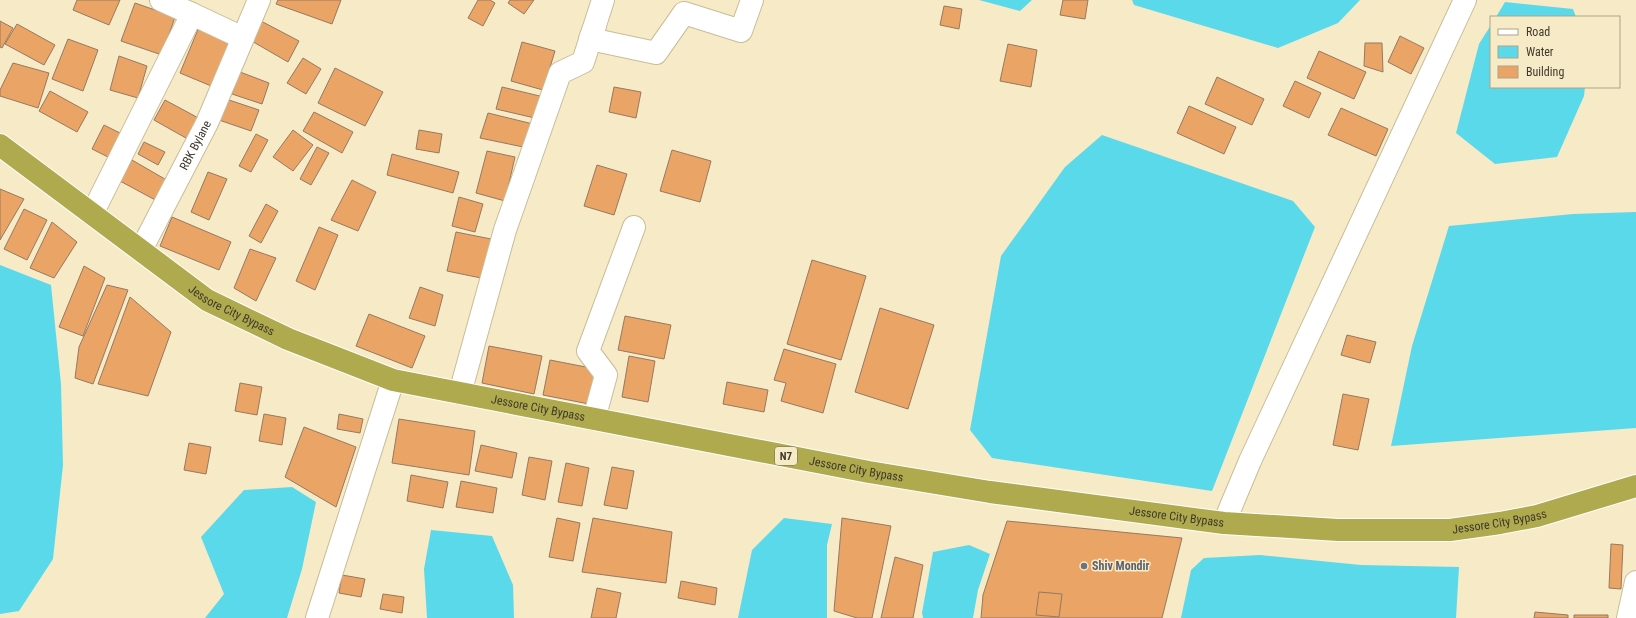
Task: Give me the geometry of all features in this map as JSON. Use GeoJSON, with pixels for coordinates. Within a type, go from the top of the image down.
{"type":"FeatureCollection","features":[{"type":"Feature","properties":{"kind":"highway","name":"Jessore City Bypass"},"geometry":{"type":"LineString","coordinates":[[0,145],[207,300],[288,339],[393,380],[869,472],[990,492],[1224,523],[1338,530],[1450,530],[1537,516],[1636,486]]}},
{"type":"Feature","properties":{"kind":"street"},"geometry":{"type":"LineString","coordinates":[[161,0],[243,38]]}},
{"type":"Feature","properties":{"kind":"street","name":"RBK Bylane"},"geometry":{"type":"LineString","coordinates":[[141,250],[207,123],[260,0]]}},
{"type":"Feature","properties":{"kind":"street"},"geometry":{"type":"LineString","coordinates":[[603,0],[590,39],[656,53],[684,14],[741,31],[752,0]]}},
{"type":"Feature","properties":{"kind":"street"},"geometry":{"type":"LineString","coordinates":[[460,393],[505,230],[560,73],[583,62],[603,0]]}},
{"type":"Feature","properties":{"kind":"street"},"geometry":{"type":"LineString","coordinates":[[1224,523],[1250,461],[1465,0]]}},
{"type":"Feature","properties":{"kind":"street"},"geometry":{"type":"LineString","coordinates":[[92,214],[192,14]]}},
{"type":"Feature","properties":{"kind":"street"},"geometry":{"type":"LineString","coordinates":[[594,419],[606,375],[588,351],[634,227]]}},
{"type":"Feature","properties":{"kind":"street"},"geometry":{"type":"LineString","coordinates":[[317,618],[393,380]]}},
{"type":"Feature","properties":{"kind":"street"},"geometry":{"type":"LineString","coordinates":[[1628,618],[1636,582]]}},
{"type":"Feature","properties":{"kind":"water"},"geometry":{"type":"Polygon","coordinates":[[[979,0],[1032,0],[1020,11],[979,0]]]}},
{"type":"Feature","properties":{"kind":"water"},"geometry":{"type":"Polygon","coordinates":[[[1132,0],[1360,0],[1338,23],[1278,48],[1134,5],[1132,0]]]}},
{"type":"Feature","properties":{"kind":"water"},"geometry":{"type":"Polygon","coordinates":[[[1505,2],[1573,9],[1576,16],[1497,16],[1505,2]]]}},
{"type":"Feature","properties":{"kind":"water"},"geometry":{"type":"Polygon","coordinates":[[[1490,27],[1490,88],[1585,88],[1584,96],[1557,157],[1495,164],[1456,133],[1479,44],[1490,27]]]}},
{"type":"Feature","properties":{"kind":"water"},"geometry":{"type":"Polygon","coordinates":[[[1102,135],[1293,201],[1315,227],[1212,491],[992,458],[970,430],[1001,256],[1065,167],[1102,135]]]}},
{"type":"Feature","properties":{"kind":"water"},"geometry":{"type":"Polygon","coordinates":[[[1636,212],[1636,428],[1391,446],[1412,346],[1449,226],[1573,214],[1636,212]]]}},
{"type":"Feature","properties":{"kind":"water"},"geometry":{"type":"Polygon","coordinates":[[[0,265],[51,285],[61,384],[63,465],[53,559],[19,611],[0,614],[0,265]]]}},
{"type":"Feature","properties":{"kind":"water"},"geometry":{"type":"Polygon","coordinates":[[[292,487],[316,502],[302,569],[287,618],[205,618],[224,594],[201,537],[244,490],[292,487]]]}},
{"type":"Feature","properties":{"kind":"water"},"geometry":{"type":"Polygon","coordinates":[[[784,518],[832,524],[827,545],[827,618],[738,618],[752,550],[784,518]]]}},
{"type":"Feature","properties":{"kind":"water"},"geometry":{"type":"Polygon","coordinates":[[[431,530],[492,536],[513,585],[514,618],[427,618],[424,569],[431,530]]]}},
{"type":"Feature","properties":{"kind":"water"},"geometry":{"type":"Polygon","coordinates":[[[969,545],[990,554],[978,590],[973,618],[923,618],[922,613],[933,552],[969,545]]]}},
{"type":"Feature","properties":{"kind":"water"},"geometry":{"type":"Polygon","coordinates":[[[1260,555],[1361,565],[1459,567],[1456,618],[1181,618],[1191,570],[1204,558],[1260,555]]]}},
{"type":"Feature","properties":{"kind":"building"},"geometry":{"type":"Polygon","coordinates":[[[77,0],[120,0],[109,25],[73,10],[77,0]]]}},
{"type":"Feature","properties":{"kind":"building"},"geometry":{"type":"Polygon","coordinates":[[[278,0],[341,0],[332,24],[276,4],[278,0]]]}},
{"type":"Feature","properties":{"kind":"building"},"geometry":{"type":"Polygon","coordinates":[[[478,0],[490,0],[495,3],[483,26],[468,18],[478,0]]]}},
{"type":"Feature","properties":{"kind":"building"},"geometry":{"type":"Polygon","coordinates":[[[510,0],[534,0],[524,14],[508,3],[510,0]]]}},
{"type":"Feature","properties":{"kind":"building"},"geometry":{"type":"Polygon","coordinates":[[[1063,0],[1088,0],[1085,19],[1060,15],[1063,0]]]}},
{"type":"Feature","properties":{"kind":"building"},"geometry":{"type":"Polygon","coordinates":[[[135,3],[175,17],[162,55],[121,41],[135,3]]]}},
{"type":"Feature","properties":{"kind":"building"},"geometry":{"type":"Polygon","coordinates":[[[944,6],[962,9],[959,29],[940,25],[944,6]]]}},
{"type":"Feature","properties":{"kind":"building"},"geometry":{"type":"Polygon","coordinates":[[[0,21],[13,28],[2,48],[0,47],[0,21]]]}},
{"type":"Feature","properties":{"kind":"building"},"geometry":{"type":"Polygon","coordinates":[[[261,21],[299,41],[288,62],[250,40],[261,21]]]}},
{"type":"Feature","properties":{"kind":"building"},"geometry":{"type":"Polygon","coordinates":[[[17,24],[55,45],[44,65],[5,44],[17,24]]]}},
{"type":"Feature","properties":{"kind":"building"},"geometry":{"type":"Polygon","coordinates":[[[199,27],[235,42],[216,88],[180,73],[199,27]]]}},
{"type":"Feature","properties":{"kind":"building"},"geometry":{"type":"Polygon","coordinates":[[[1400,36],[1424,48],[1411,74],[1388,62],[1400,36]]]}},
{"type":"Feature","properties":{"kind":"building"},"geometry":{"type":"Polygon","coordinates":[[[68,39],[98,50],[83,91],[52,79],[68,39]]]}},
{"type":"Feature","properties":{"kind":"building"},"geometry":{"type":"Polygon","coordinates":[[[522,42],[555,51],[543,90],[511,81],[522,42]]]}},
{"type":"Feature","properties":{"kind":"building"},"geometry":{"type":"Polygon","coordinates":[[[1365,43],[1382,43],[1383,72],[1364,66],[1365,43]]]}},
{"type":"Feature","properties":{"kind":"building"},"geometry":{"type":"Polygon","coordinates":[[[1008,44],[1037,50],[1031,87],[1000,81],[1008,44]]]}},
{"type":"Feature","properties":{"kind":"building"},"geometry":{"type":"Polygon","coordinates":[[[1319,51],[1366,72],[1354,99],[1307,78],[1319,51]]]}},
{"type":"Feature","properties":{"kind":"building"},"geometry":{"type":"Polygon","coordinates":[[[119,56],[147,66],[138,98],[110,90],[119,56]]]}},
{"type":"Feature","properties":{"kind":"building"},"geometry":{"type":"Polygon","coordinates":[[[303,58],[321,69],[306,94],[287,83],[303,58]]]}},
{"type":"Feature","properties":{"kind":"building"},"geometry":{"type":"Polygon","coordinates":[[[13,63],[49,73],[38,108],[0,96],[0,90],[13,63]]]}},
{"type":"Feature","properties":{"kind":"building"},"geometry":{"type":"Polygon","coordinates":[[[335,68],[383,92],[365,126],[318,103],[335,68]]]}},
{"type":"Feature","properties":{"kind":"building"},"geometry":{"type":"Polygon","coordinates":[[[240,72],[269,83],[262,104],[232,94],[240,72]]]}},
{"type":"Feature","properties":{"kind":"building"},"geometry":{"type":"Polygon","coordinates":[[[1217,77],[1264,99],[1252,125],[1205,104],[1217,77]]]}},
{"type":"Feature","properties":{"kind":"building"},"geometry":{"type":"Polygon","coordinates":[[[1295,81],[1321,93],[1309,118],[1283,106],[1295,81]]]}},
{"type":"Feature","properties":{"kind":"building"},"geometry":{"type":"Polygon","coordinates":[[[502,87],[544,97],[539,119],[496,109],[502,87]]]}},
{"type":"Feature","properties":{"kind":"building"},"geometry":{"type":"Polygon","coordinates":[[[614,87],[641,92],[636,118],[609,112],[614,87]]]}},
{"type":"Feature","properties":{"kind":"building"},"geometry":{"type":"Polygon","coordinates":[[[50,91],[88,112],[77,132],[39,111],[50,91]]]}},
{"type":"Feature","properties":{"kind":"building"},"geometry":{"type":"Polygon","coordinates":[[[223,98],[259,110],[251,131],[216,119],[223,98]]]}},
{"type":"Feature","properties":{"kind":"building"},"geometry":{"type":"Polygon","coordinates":[[[165,100],[204,121],[193,142],[154,120],[165,100]]]}},
{"type":"Feature","properties":{"kind":"building"},"geometry":{"type":"Polygon","coordinates":[[[1189,106],[1236,127],[1224,154],[1177,133],[1189,106]]]}},
{"type":"Feature","properties":{"kind":"building"},"geometry":{"type":"Polygon","coordinates":[[[1341,108],[1388,129],[1376,156],[1328,135],[1341,108]]]}},
{"type":"Feature","properties":{"kind":"building"},"geometry":{"type":"Polygon","coordinates":[[[314,112],[353,132],[342,153],[303,131],[314,112]]]}},
{"type":"Feature","properties":{"kind":"building"},"geometry":{"type":"Polygon","coordinates":[[[488,113],[533,124],[528,148],[480,138],[488,113]]]}},
{"type":"Feature","properties":{"kind":"building"},"geometry":{"type":"Polygon","coordinates":[[[104,125],[124,135],[112,159],[92,149],[104,125]]]}},
{"type":"Feature","properties":{"kind":"building"},"geometry":{"type":"Polygon","coordinates":[[[293,130],[313,145],[293,171],[273,157],[293,130]]]}},
{"type":"Feature","properties":{"kind":"building"},"geometry":{"type":"Polygon","coordinates":[[[419,130],[442,134],[439,153],[416,149],[419,130]]]}},
{"type":"Feature","properties":{"kind":"building"},"geometry":{"type":"Polygon","coordinates":[[[256,134],[268,140],[251,172],[239,166],[256,134]]]}},
{"type":"Feature","properties":{"kind":"building"},"geometry":{"type":"Polygon","coordinates":[[[144,142],[165,152],[158,165],[138,154],[144,142]]]}},
{"type":"Feature","properties":{"kind":"building"},"geometry":{"type":"Polygon","coordinates":[[[317,147],[329,153],[311,185],[300,179],[317,147]]]}},
{"type":"Feature","properties":{"kind":"building"},"geometry":{"type":"Polygon","coordinates":[[[672,150],[711,161],[700,202],[660,191],[672,150]]]}},
{"type":"Feature","properties":{"kind":"building"},"geometry":{"type":"Polygon","coordinates":[[[487,151],[515,157],[505,201],[476,193],[487,151]]]}},
{"type":"Feature","properties":{"kind":"building"},"geometry":{"type":"Polygon","coordinates":[[[392,154],[459,172],[453,193],[387,175],[392,154]]]}},
{"type":"Feature","properties":{"kind":"building"},"geometry":{"type":"Polygon","coordinates":[[[132,160],[170,182],[159,202],[120,181],[132,160]]]}},
{"type":"Feature","properties":{"kind":"building"},"geometry":{"type":"Polygon","coordinates":[[[597,165],[627,174],[614,215],[584,206],[597,165]]]}},
{"type":"Feature","properties":{"kind":"building"},"geometry":{"type":"Polygon","coordinates":[[[208,172],[227,179],[209,220],[191,212],[208,172]]]}},
{"type":"Feature","properties":{"kind":"building"},"geometry":{"type":"Polygon","coordinates":[[[352,180],[376,192],[358,231],[331,220],[352,180]]]}},
{"type":"Feature","properties":{"kind":"building"},"geometry":{"type":"Polygon","coordinates":[[[0,189],[24,199],[0,240],[0,189]]]}},
{"type":"Feature","properties":{"kind":"building"},"geometry":{"type":"Polygon","coordinates":[[[459,197],[483,204],[475,232],[452,226],[459,197]]]}},
{"type":"Feature","properties":{"kind":"building"},"geometry":{"type":"Polygon","coordinates":[[[266,204],[278,211],[261,243],[249,236],[266,204]]]}},
{"type":"Feature","properties":{"kind":"building"},"geometry":{"type":"Polygon","coordinates":[[[24,209],[47,220],[27,260],[4,249],[24,209]]]}},
{"type":"Feature","properties":{"kind":"building"},"geometry":{"type":"Polygon","coordinates":[[[172,217],[231,242],[219,270],[160,246],[172,217]]]}},
{"type":"Feature","properties":{"kind":"building"},"geometry":{"type":"Polygon","coordinates":[[[52,222],[77,242],[54,278],[30,268],[52,222]]]}},
{"type":"Feature","properties":{"kind":"building"},"geometry":{"type":"Polygon","coordinates":[[[319,227],[338,235],[315,290],[296,281],[319,227]]]}},
{"type":"Feature","properties":{"kind":"building"},"geometry":{"type":"Polygon","coordinates":[[[456,232],[496,240],[486,279],[447,271],[456,232]]]}},
{"type":"Feature","properties":{"kind":"building"},"geometry":{"type":"Polygon","coordinates":[[[250,249],[276,258],[256,301],[234,288],[250,249]]]}},
{"type":"Feature","properties":{"kind":"building"},"geometry":{"type":"Polygon","coordinates":[[[812,260],[866,276],[841,360],[787,344],[812,260]]]}},
{"type":"Feature","properties":{"kind":"building"},"geometry":{"type":"Polygon","coordinates":[[[84,266],[105,278],[83,336],[59,327],[84,266]]]}},
{"type":"Feature","properties":{"kind":"building"},"geometry":{"type":"Polygon","coordinates":[[[107,285],[128,290],[93,384],[75,378],[79,347],[107,285]]]}},
{"type":"Feature","properties":{"kind":"building"},"geometry":{"type":"Polygon","coordinates":[[[420,287],[443,295],[435,326],[409,318],[420,287]]]}},
{"type":"Feature","properties":{"kind":"building"},"geometry":{"type":"Polygon","coordinates":[[[130,297],[171,332],[148,396],[98,384],[130,297]]]}},
{"type":"Feature","properties":{"kind":"building"},"geometry":{"type":"Polygon","coordinates":[[[880,308],[934,325],[908,409],[855,392],[880,308]]]}},
{"type":"Feature","properties":{"kind":"building"},"geometry":{"type":"Polygon","coordinates":[[[369,314],[425,336],[412,368],[356,346],[369,314]]]}},
{"type":"Feature","properties":{"kind":"building"},"geometry":{"type":"Polygon","coordinates":[[[625,316],[671,325],[664,359],[618,350],[625,316]]]}},
{"type":"Feature","properties":{"kind":"building"},"geometry":{"type":"Polygon","coordinates":[[[1347,335],[1376,342],[1370,363],[1341,355],[1347,335]]]}},
{"type":"Feature","properties":{"kind":"building"},"geometry":{"type":"Polygon","coordinates":[[[489,346],[542,356],[534,394],[482,383],[489,346]]]}},
{"type":"Feature","properties":{"kind":"building"},"geometry":{"type":"Polygon","coordinates":[[[784,349],[836,364],[823,413],[781,401],[786,383],[774,380],[784,349]]]}},
{"type":"Feature","properties":{"kind":"building"},"geometry":{"type":"Polygon","coordinates":[[[629,356],[655,361],[648,402],[622,397],[629,356]]]}},
{"type":"Feature","properties":{"kind":"building"},"geometry":{"type":"Polygon","coordinates":[[[550,360],[596,369],[589,404],[543,395],[550,360]]]}},
{"type":"Feature","properties":{"kind":"building"},"geometry":{"type":"Polygon","coordinates":[[[727,382],[768,390],[764,412],[723,404],[727,382]]]}},
{"type":"Feature","properties":{"kind":"building"},"geometry":{"type":"Polygon","coordinates":[[[240,383],[262,387],[257,415],[235,411],[240,383]]]}},
{"type":"Feature","properties":{"kind":"building"},"geometry":{"type":"Polygon","coordinates":[[[1343,394],[1369,399],[1358,450],[1333,445],[1343,394]]]}},
{"type":"Feature","properties":{"kind":"building"},"geometry":{"type":"Polygon","coordinates":[[[264,414],[286,418],[282,445],[259,441],[264,414]]]}},
{"type":"Feature","properties":{"kind":"building"},"geometry":{"type":"Polygon","coordinates":[[[339,414],[363,419],[360,433],[337,429],[339,414]]]}},
{"type":"Feature","properties":{"kind":"building"},"geometry":{"type":"Polygon","coordinates":[[[399,419],[475,431],[469,475],[392,463],[399,419]]]}},
{"type":"Feature","properties":{"kind":"building"},"geometry":{"type":"Polygon","coordinates":[[[304,427],[356,447],[336,507],[285,477],[304,427]]]}},
{"type":"Feature","properties":{"kind":"building"},"geometry":{"type":"Polygon","coordinates":[[[189,443],[211,447],[206,474],[184,470],[189,443]]]}},
{"type":"Feature","properties":{"kind":"building"},"geometry":{"type":"Polygon","coordinates":[[[481,445],[517,453],[512,478],[475,471],[481,445]]]}},
{"type":"Feature","properties":{"kind":"building"},"geometry":{"type":"Polygon","coordinates":[[[529,457],[552,461],[545,500],[522,495],[529,457]]]}},
{"type":"Feature","properties":{"kind":"building"},"geometry":{"type":"Polygon","coordinates":[[[566,463],[589,468],[582,506],[558,502],[566,463]]]}},
{"type":"Feature","properties":{"kind":"building"},"geometry":{"type":"Polygon","coordinates":[[[612,467],[634,471],[627,509],[604,505],[612,467]]]}},
{"type":"Feature","properties":{"kind":"building"},"geometry":{"type":"Polygon","coordinates":[[[411,475],[448,482],[443,508],[407,501],[411,475]]]}},
{"type":"Feature","properties":{"kind":"building"},"geometry":{"type":"Polygon","coordinates":[[[461,481],[497,488],[493,513],[456,507],[461,481]]]}},
{"type":"Feature","properties":{"kind":"building"},"geometry":{"type":"Polygon","coordinates":[[[557,518],[580,523],[573,561],[549,557],[557,518]]]}},
{"type":"Feature","properties":{"kind":"building"},"geometry":{"type":"Polygon","coordinates":[[[593,518],[672,532],[666,583],[582,572],[593,518]]]}},
{"type":"Feature","properties":{"kind":"building"},"geometry":{"type":"Polygon","coordinates":[[[842,518],[891,526],[872,618],[857,618],[834,611],[842,518]]]}},
{"type":"Feature","properties":{"kind":"building","name":"Shiv Mondir"},"geometry":{"type":"Polygon","coordinates":[[[1007,521],[1182,538],[1162,618],[981,618],[983,595],[1007,521]]]}},
{"type":"Feature","properties":{"kind":"building"},"geometry":{"type":"Polygon","coordinates":[[[1611,544],[1623,545],[1621,589],[1609,588],[1611,544]]]}},
{"type":"Feature","properties":{"kind":"building"},"geometry":{"type":"Polygon","coordinates":[[[895,557],[923,565],[913,618],[881,618],[895,557]]]}},
{"type":"Feature","properties":{"kind":"building"},"geometry":{"type":"Polygon","coordinates":[[[342,575],[365,579],[361,597],[339,593],[342,575]]]}},
{"type":"Feature","properties":{"kind":"building"},"geometry":{"type":"Polygon","coordinates":[[[681,581],[717,588],[715,605],[678,598],[681,581]]]}},
{"type":"Feature","properties":{"kind":"building"},"geometry":{"type":"Polygon","coordinates":[[[597,588],[621,593],[616,618],[591,618],[597,588]]]}},
{"type":"Feature","properties":{"kind":"building"},"geometry":{"type":"Polygon","coordinates":[[[1039,592],[1062,594],[1059,617],[1036,615],[1039,592]]]}},
{"type":"Feature","properties":{"kind":"building"},"geometry":{"type":"Polygon","coordinates":[[[383,594],[404,597],[402,613],[380,609],[383,594]]]}},
{"type":"Feature","properties":{"kind":"building"},"geometry":{"type":"Polygon","coordinates":[[[1535,612],[1568,615],[1568,618],[1534,618],[1535,612]]]}},
{"type":"Feature","properties":{"kind":"building"},"geometry":{"type":"Polygon","coordinates":[[[1574,615],[1608,615],[1608,618],[1574,618],[1574,615]]]}},
{"type":"Feature","properties":{"kind":"place","name":"Shiv Mondir"},"geometry":{"type":"Point","coordinates":[1084,566]}}]}
